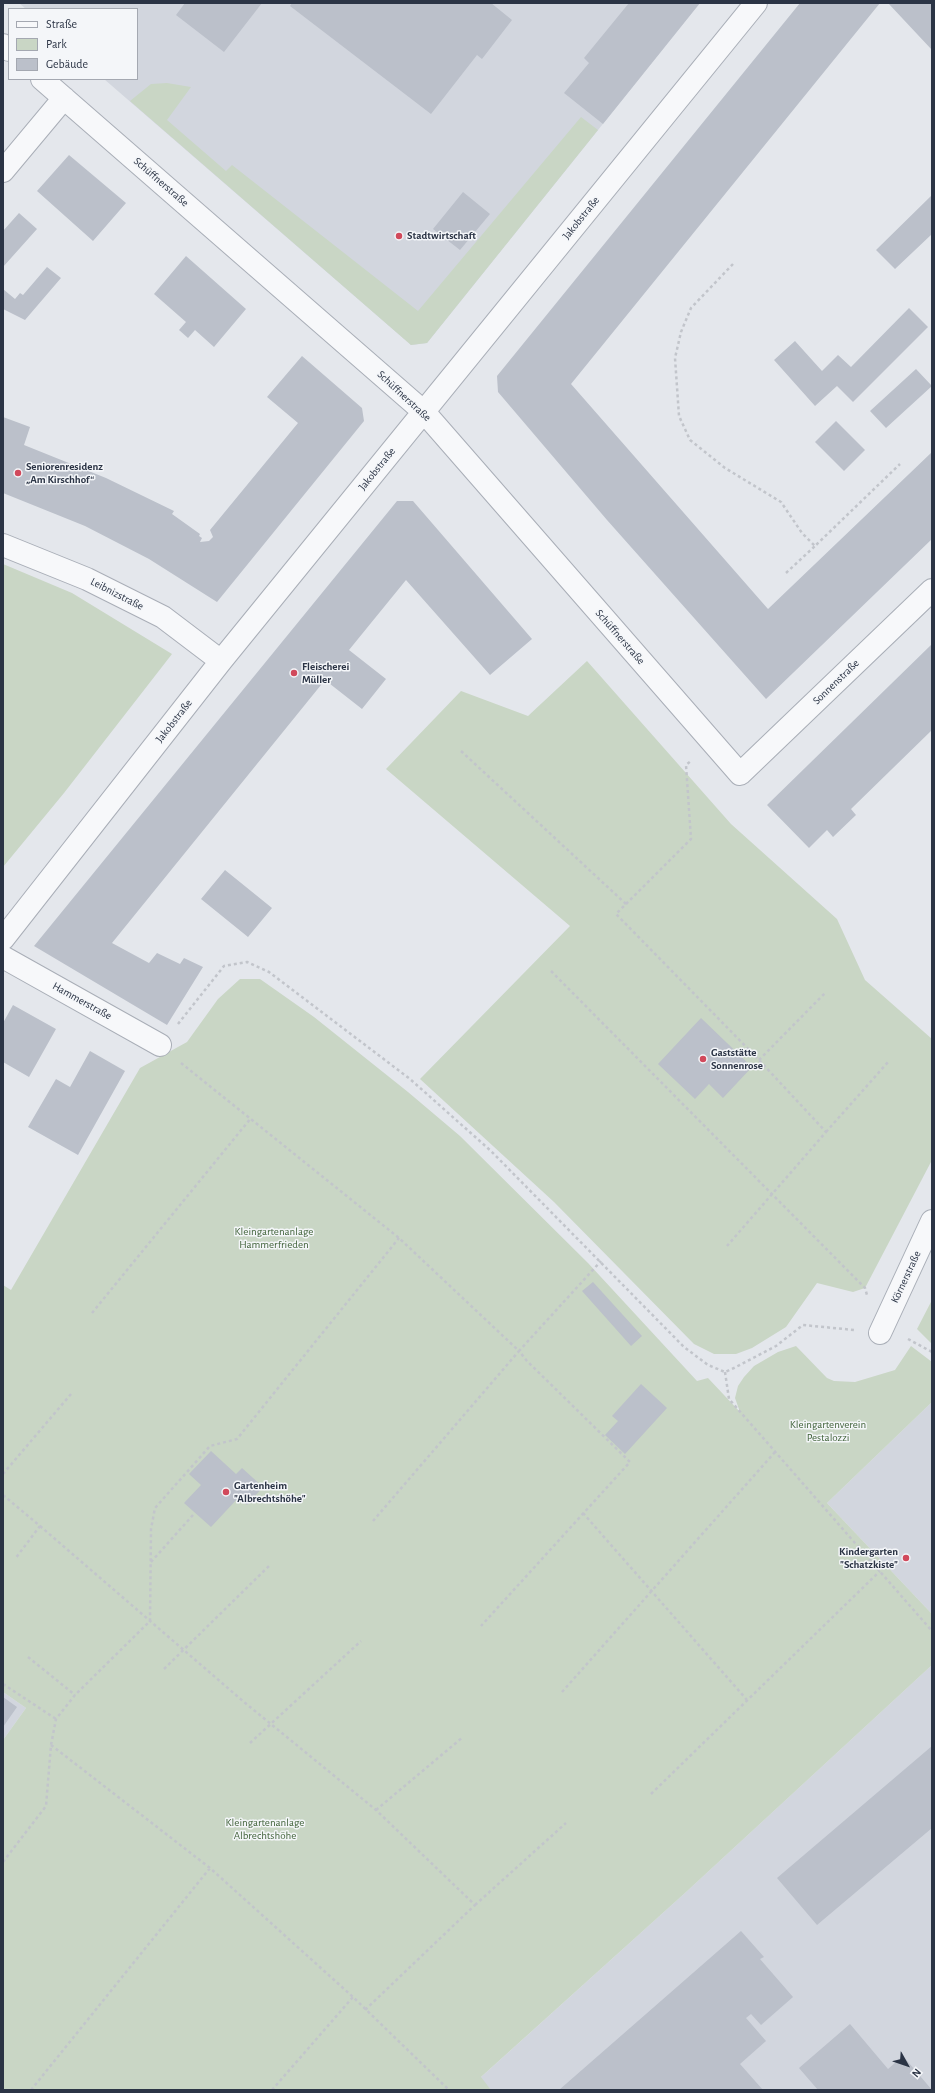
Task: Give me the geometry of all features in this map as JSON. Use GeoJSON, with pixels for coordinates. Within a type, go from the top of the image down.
{"type":"FeatureCollection","features":[{"type":"Feature","properties":{"kind":"street","name":"Jakobstraße"},"geometry":{"type":"LineString","coordinates":[[3,939],[221,661],[756,3]]}},
{"type":"Feature","properties":{"kind":"street","name":"Schüffnerstraße"},"geometry":{"type":"LineString","coordinates":[[43,80],[424,412],[740,774]]}},
{"type":"Feature","properties":{"kind":"street"},"geometry":{"type":"LineString","coordinates":[[3,172],[64,98]]}},
{"type":"Feature","properties":{"kind":"street","name":"Leibnizstraße"},"geometry":{"type":"LineString","coordinates":[[3,545],[87,579],[163,617],[221,661]]}},
{"type":"Feature","properties":{"kind":"street","name":"Sonnenstraße"},"geometry":{"type":"LineString","coordinates":[[740,774],[932,590]]}},
{"type":"Feature","properties":{"kind":"street","name":"Hammerstraße"},"geometry":{"type":"LineString","coordinates":[[3,957],[160,1045]]}},
{"type":"Feature","properties":{"kind":"street","name":"Körnerstraße"},"geometry":{"type":"LineString","coordinates":[[880,1333],[932,1221]]}},
{"type":"Feature","properties":{"kind":"path"},"geometry":{"type":"LineString","coordinates":[[733,264],[691,308],[681,332],[675,358],[679,416],[690,440],[725,468],[781,502],[802,533],[815,546]]}},
{"type":"Feature","properties":{"kind":"path"},"geometry":{"type":"LineString","coordinates":[[786,573],[900,464]]}},
{"type":"Feature","properties":{"kind":"path"},"geometry":{"type":"LineString","coordinates":[[461,751],[626,904]]}},
{"type":"Feature","properties":{"kind":"path"},"geometry":{"type":"LineString","coordinates":[[686,765],[691,838],[616,914],[759,1060],[826,1132]]}},
{"type":"Feature","properties":{"kind":"path"},"geometry":{"type":"LineString","coordinates":[[481,1626],[630,1462],[519,1351],[399,1238],[160,1045],[224,966],[247,962],[269,972],[410,1079],[491,1151],[684,1347],[708,1365],[725,1372],[756,1358],[776,1346],[803,1325],[880,1333],[865,1288],[551,971]]}},
{"type":"Feature","properties":{"kind":"path"},"geometry":{"type":"LineString","coordinates":[[759,1060],[826,992]]}},
{"type":"Feature","properties":{"kind":"path"},"geometry":{"type":"LineString","coordinates":[[727,1246],[889,1061]]}},
{"type":"Feature","properties":{"kind":"path"},"geometry":{"type":"LineString","coordinates":[[92,1313],[251,1118]]}},
{"type":"Feature","properties":{"kind":"path"},"geometry":{"type":"LineString","coordinates":[[3,1862],[46,1806],[51,1745],[56,1719],[75,1696],[150,1621],[151,1529],[155,1508],[210,1446],[237,1439],[399,1238]]}},
{"type":"Feature","properties":{"kind":"path"},"geometry":{"type":"LineString","coordinates":[[372,1521],[519,1351],[601,1261]]}},
{"type":"Feature","properties":{"kind":"path"},"geometry":{"type":"LineString","coordinates":[[725,1372],[729,1399],[932,1631]]}},
{"type":"Feature","properties":{"kind":"path"},"geometry":{"type":"LineString","coordinates":[[3,1474],[71,1394]]}},
{"type":"Feature","properties":{"kind":"path"},"geometry":{"type":"LineString","coordinates":[[562,1692],[775,1452]]}},
{"type":"Feature","properties":{"kind":"path"},"geometry":{"type":"LineString","coordinates":[[3,1495],[271,1724],[376,1810],[475,1904]]}},
{"type":"Feature","properties":{"kind":"path"},"geometry":{"type":"LineString","coordinates":[[583,1512],[747,1700]]}},
{"type":"Feature","properties":{"kind":"path"},"geometry":{"type":"LineString","coordinates":[[150,1562],[192,1515]]}},
{"type":"Feature","properties":{"kind":"path"},"geometry":{"type":"LineString","coordinates":[[15,1559],[40,1526]]}},
{"type":"Feature","properties":{"kind":"path"},"geometry":{"type":"LineString","coordinates":[[164,1669],[271,1564]]}},
{"type":"Feature","properties":{"kind":"path"},"geometry":{"type":"LineString","coordinates":[[651,1794],[880,1571]]}},
{"type":"Feature","properties":{"kind":"path"},"geometry":{"type":"LineString","coordinates":[[250,1743],[361,1641]]}},
{"type":"Feature","properties":{"kind":"path"},"geometry":{"type":"LineString","coordinates":[[28,1656],[75,1696]]}},
{"type":"Feature","properties":{"kind":"path"},"geometry":{"type":"LineString","coordinates":[[3,1684],[56,1719]]}},
{"type":"Feature","properties":{"kind":"path"},"geometry":{"type":"LineString","coordinates":[[376,1810],[463,1737]]}},
{"type":"Feature","properties":{"kind":"path"},"geometry":{"type":"LineString","coordinates":[[51,1745],[210,1868],[353,1998],[449,2090]]}},
{"type":"Feature","properties":{"kind":"path"},"geometry":{"type":"LineString","coordinates":[[365,2010],[475,1904],[566,1823]]}},
{"type":"Feature","properties":{"kind":"path"},"geometry":{"type":"LineString","coordinates":[[31,2090],[210,1868]]}},
{"type":"Feature","properties":{"kind":"path"},"geometry":{"type":"LineString","coordinates":[[272,2090],[353,1998]]}},
{"type":"Feature","properties":{"kind":"shaded area","name":"Stadtwirtschaft"},"geometry":{"type":"Polygon","coordinates":[[[19,3],[700,3],[427,343],[411,345],[105,80],[138,80],[138,8],[25,8],[19,3]]]}},
{"type":"Feature","properties":{"kind":"shaded area","name":"Kindergarten \"Schatzkiste\""},"geometry":{"type":"Polygon","coordinates":[[[932,1402],[932,1614],[827,1503],[932,1402]]]}},
{"type":"Feature","properties":{"kind":"shaded area"},"geometry":{"type":"Polygon","coordinates":[[[932,1665],[932,2090],[491,2090],[480,2078],[685,1893],[932,1665]]]}},
{"type":"Feature","properties":{"kind":"shaded area"},"geometry":{"type":"Polygon","coordinates":[[[3,1692],[26,1708],[3,1740],[3,1692]]]}},
{"type":"Feature","properties":{"kind":"green space"},"geometry":{"type":"Polygon","coordinates":[[[167,83],[191,87],[167,120],[226,171],[232,165],[418,311],[581,117],[598,130],[427,343],[411,345],[130,101],[151,84],[167,83]]]}},
{"type":"Feature","properties":{"kind":"green space"},"geometry":{"type":"Polygon","coordinates":[[[3,564],[72,593],[172,654],[64,793],[3,867],[3,564]]]}},
{"type":"Feature","properties":{"kind":"green space"},"geometry":{"type":"Polygon","coordinates":[[[587,661],[731,824],[837,919],[865,980],[932,1039],[932,1160],[865,1288],[853,1292],[817,1283],[786,1327],[752,1348],[736,1354],[714,1354],[694,1344],[554,1202],[420,1079],[570,926],[386,769],[461,691],[528,716],[587,661]]]}},
{"type":"Feature","properties":{"kind":"green space"},"geometry":{"type":"Polygon","coordinates":[[[240,979],[260,979],[314,1017],[408,1092],[460,1136],[588,1263],[697,1381],[708,1378],[740,1412],[735,1398],[738,1386],[744,1377],[754,1366],[778,1352],[796,1346],[827,1378],[834,1381],[855,1382],[895,1370],[911,1346],[932,1362],[932,1402],[827,1503],[932,1614],[932,1665],[685,1893],[481,2077],[491,2090],[3,2090],[3,1740],[26,1708],[3,1692],[3,1285],[11,1290],[140,1068],[187,1042],[218,999],[240,979]]]}},
{"type":"Feature","properties":{"kind":"green space"},"geometry":{"type":"Polygon","coordinates":[[[932,1300],[932,1344],[917,1329],[932,1300]]]}},
{"type":"Feature","properties":{"kind":"building"},"geometry":{"type":"Polygon","coordinates":[[[185,3],[262,3],[224,52],[176,15],[185,3]]]}},
{"type":"Feature","properties":{"kind":"building"},"geometry":{"type":"Polygon","coordinates":[[[292,3],[491,3],[512,20],[482,59],[477,55],[431,114],[290,6],[292,3]]]}},
{"type":"Feature","properties":{"kind":"building"},"geometry":{"type":"Polygon","coordinates":[[[629,3],[700,3],[603,124],[564,93],[589,63],[584,58],[629,3]]]}},
{"type":"Feature","properties":{"kind":"building"},"geometry":{"type":"Polygon","coordinates":[[[800,3],[880,3],[571,384],[768,609],[932,452],[932,539],[766,699],[607,520],[498,392],[497,376],[800,3]]]}},
{"type":"Feature","properties":{"kind":"building"},"geometry":{"type":"Polygon","coordinates":[[[888,3],[932,3],[932,50],[888,3]]]}},
{"type":"Feature","properties":{"kind":"building"},"geometry":{"type":"Polygon","coordinates":[[[69,155],[126,203],[93,241],[37,191],[69,155]]]}},
{"type":"Feature","properties":{"kind":"building"},"geometry":{"type":"Polygon","coordinates":[[[463,192],[490,214],[460,250],[433,229],[463,192]]]}},
{"type":"Feature","properties":{"kind":"building"},"geometry":{"type":"Polygon","coordinates":[[[932,195],[932,234],[895,269],[876,250],[932,195]]]}},
{"type":"Feature","properties":{"kind":"building"},"geometry":{"type":"Polygon","coordinates":[[[19,213],[37,229],[3,267],[3,231],[19,213]]]}},
{"type":"Feature","properties":{"kind":"building"},"geometry":{"type":"Polygon","coordinates":[[[186,256],[246,309],[214,347],[195,330],[188,338],[179,330],[186,322],[154,294],[186,256]]]}},
{"type":"Feature","properties":{"kind":"building"},"geometry":{"type":"Polygon","coordinates":[[[47,267],[61,278],[25,320],[3,309],[3,289],[15,299],[20,293],[23,295],[47,267]]]}},
{"type":"Feature","properties":{"kind":"building"},"geometry":{"type":"Polygon","coordinates":[[[909,308],[928,327],[853,402],[837,386],[815,406],[774,360],[795,341],[822,371],[838,355],[851,367],[909,308]]]}},
{"type":"Feature","properties":{"kind":"building"},"geometry":{"type":"Polygon","coordinates":[[[302,356],[362,408],[364,421],[217,602],[149,559],[85,526],[3,493],[3,417],[30,427],[24,445],[106,478],[174,511],[172,514],[200,534],[199,536],[202,538],[200,542],[209,541],[213,537],[210,530],[298,423],[267,397],[302,356]]]}},
{"type":"Feature","properties":{"kind":"building"},"geometry":{"type":"Polygon","coordinates":[[[916,369],[932,386],[886,428],[870,411],[916,369]]]}},
{"type":"Feature","properties":{"kind":"building"},"geometry":{"type":"Polygon","coordinates":[[[836,421],[865,450],[844,471],[815,442],[836,421]]]}},
{"type":"Feature","properties":{"kind":"building"},"geometry":{"type":"Polygon","coordinates":[[[397,501],[413,501],[532,639],[490,675],[406,580],[349,650],[386,679],[362,709],[325,680],[112,943],[149,963],[157,953],[180,964],[184,958],[203,967],[167,1025],[34,946],[397,501]]]}},
{"type":"Feature","properties":{"kind":"building"},"geometry":{"type":"Polygon","coordinates":[[[932,644],[932,730],[851,809],[856,815],[833,837],[827,830],[809,848],[767,805],[932,644]]]}},
{"type":"Feature","properties":{"kind":"building"},"geometry":{"type":"Polygon","coordinates":[[[225,870],[272,908],[248,937],[201,899],[225,870]]]}},
{"type":"Feature","properties":{"kind":"building"},"geometry":{"type":"Polygon","coordinates":[[[13,1005],[56,1029],[29,1077],[3,1062],[3,1023],[13,1005]]]}},
{"type":"Feature","properties":{"kind":"building","name":"Gaststätte Sonnenrose"},"geometry":{"type":"Polygon","coordinates":[[[701,1018],[752,1067],[723,1098],[709,1084],[695,1099],[658,1064],[701,1018]]]}},
{"type":"Feature","properties":{"kind":"building"},"geometry":{"type":"Polygon","coordinates":[[[90,1051],[125,1071],[78,1155],[28,1127],[56,1079],[70,1087],[90,1051]]]}},
{"type":"Feature","properties":{"kind":"building"},"geometry":{"type":"Polygon","coordinates":[[[593,1282],[642,1336],[631,1346],[582,1291],[593,1282]]]}},
{"type":"Feature","properties":{"kind":"building"},"geometry":{"type":"Polygon","coordinates":[[[641,1384],[667,1408],[625,1454],[605,1435],[618,1421],[612,1416],[641,1384]]]}},
{"type":"Feature","properties":{"kind":"building","name":"Gartenheim \"Albrechtshöhe\""},"geometry":{"type":"Polygon","coordinates":[[[211,1451],[236,1474],[242,1468],[263,1487],[247,1505],[239,1497],[211,1527],[184,1503],[201,1485],[189,1474],[211,1451]]]}},
{"type":"Feature","properties":{"kind":"building"},"geometry":{"type":"Polygon","coordinates":[[[3,1697],[17,1707],[3,1727],[3,1697]]]}},
{"type":"Feature","properties":{"kind":"building"},"geometry":{"type":"Polygon","coordinates":[[[932,1746],[932,1828],[817,1925],[777,1878],[932,1746]]]}},
{"type":"Feature","properties":{"kind":"building"},"geometry":{"type":"Polygon","coordinates":[[[741,1931],[764,1957],[760,1959],[793,1997],[761,2025],[751,2014],[746,2018],[766,2041],[740,2064],[763,2090],[559,2090],[741,1931]]]}},
{"type":"Feature","properties":{"kind":"building"},"geometry":{"type":"Polygon","coordinates":[[[850,2024],[888,2069],[903,2056],[932,2090],[818,2090],[799,2068],[850,2024]]]}},
{"type":"Feature","properties":{"kind":"place","name":"Stadtwirtschaft"},"geometry":{"type":"Point","coordinates":[399,236]}},
{"type":"Feature","properties":{"kind":"place","name":"Seniorenresidenz „Am Kirschhof“"},"geometry":{"type":"Point","coordinates":[18,473]}},
{"type":"Feature","properties":{"kind":"place","name":"Fleischerei Müller"},"geometry":{"type":"Point","coordinates":[294,673]}},
{"type":"Feature","properties":{"kind":"place","name":"Gaststätte Sonnenrose"},"geometry":{"type":"Point","coordinates":[703,1059]}},
{"type":"Feature","properties":{"kind":"place","name":"Gartenheim \"Albrechtshöhe\""},"geometry":{"type":"Point","coordinates":[226,1492]}},
{"type":"Feature","properties":{"kind":"place","name":"Kindergarten \"Schatzkiste\""},"geometry":{"type":"Point","coordinates":[906,1558]}},
{"type":"Feature","properties":{"kind":"park label","name":"Kleingartenanlage Hammerfrieden"},"geometry":{"type":"Point","coordinates":[274,1238]}},
{"type":"Feature","properties":{"kind":"park label","name":"Kleingartenverein Pestalozzi"},"geometry":{"type":"Point","coordinates":[828,1431]}},
{"type":"Feature","properties":{"kind":"park label","name":"Kleingartenanlage Albrechtshöhe"},"geometry":{"type":"Point","coordinates":[265,1829]}}]}
